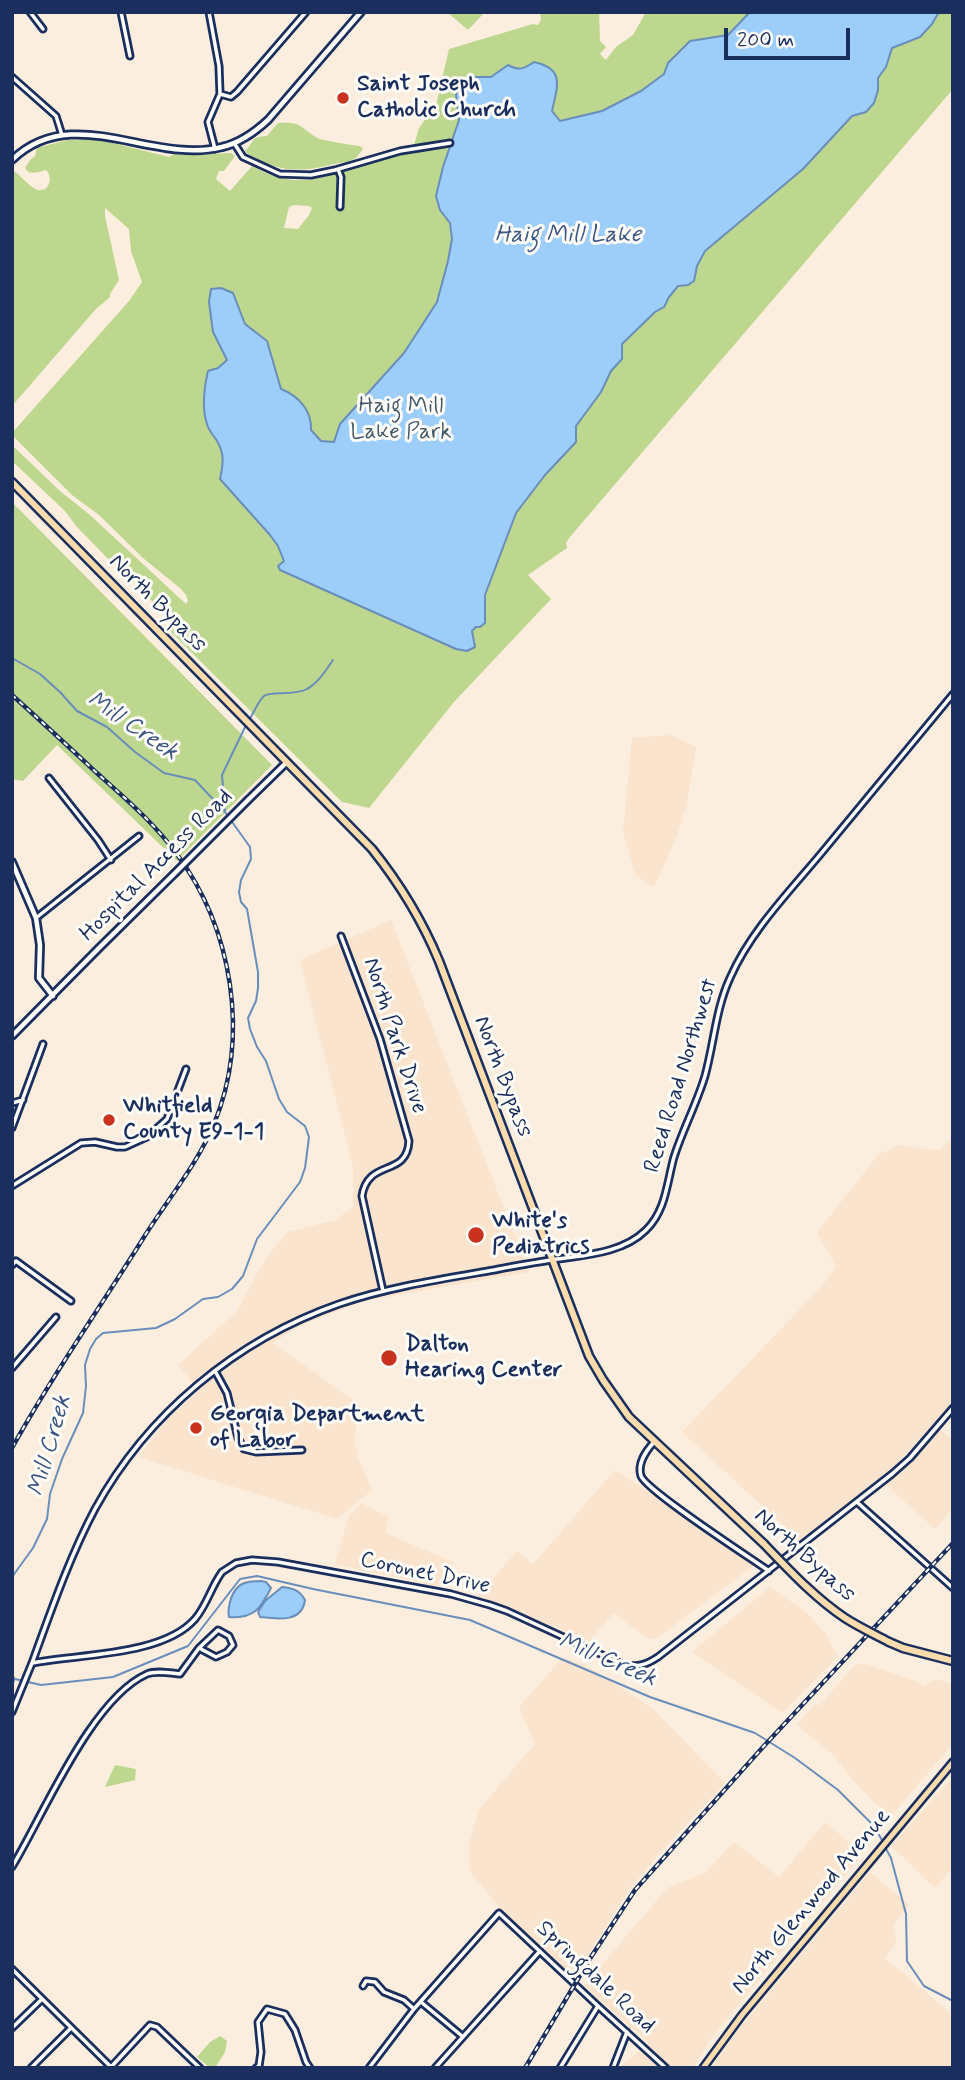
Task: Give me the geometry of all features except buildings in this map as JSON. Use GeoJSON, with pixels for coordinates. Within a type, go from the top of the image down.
{"type":"FeatureCollection","features":[{"type":"Feature","properties":{"kind":"highway","name":"North Bypass"},"geometry":{"type":"LineString","coordinates":[[12,482],[262,735],[372,849],[395,878],[425,929],[589,1356],[629,1417],[831,1608],[889,1642],[953,1661]]}},
{"type":"Feature","properties":{"kind":"main road","name":"North Glenwood Avenue"},"geometry":{"type":"LineString","coordinates":[[703,2068],[742,2015],[901,1821],[953,1762]]}},
{"type":"Feature","properties":{"kind":"street"},"geometry":{"type":"LineString","coordinates":[[30,12],[43,29]]}},
{"type":"Feature","properties":{"kind":"street"},"geometry":{"type":"LineString","coordinates":[[121,12],[130,56]]}},
{"type":"Feature","properties":{"kind":"street"},"geometry":{"type":"LineString","coordinates":[[209,12],[219,66],[220,94],[208,122],[215,149]]}},
{"type":"Feature","properties":{"kind":"street"},"geometry":{"type":"LineString","coordinates":[[220,94],[232,97],[306,12]]}},
{"type":"Feature","properties":{"kind":"street"},"geometry":{"type":"LineString","coordinates":[[12,160],[29,147],[62,135],[107,137],[183,150],[215,149],[234,143],[256,131],[268,120],[361,12]]}},
{"type":"Feature","properties":{"kind":"street"},"geometry":{"type":"LineString","coordinates":[[12,77],[56,116],[62,135]]}},
{"type":"Feature","properties":{"kind":"street"},"geometry":{"type":"LineString","coordinates":[[234,143],[243,157],[280,174],[310,175],[400,151],[450,142]]}},
{"type":"Feature","properties":{"kind":"street"},"geometry":{"type":"LineString","coordinates":[[338,169],[341,177],[340,207]]}},
{"type":"Feature","properties":{"kind":"street","name":"Reed Road Northwest"},"geometry":{"type":"LineString","coordinates":[[32,1663],[73,1556],[104,1493],[130,1456],[163,1417],[215,1371],[289,1325],[337,1305],[383,1291],[599,1252],[640,1235],[655,1219],[664,1197],[677,1149],[705,1075],[722,998],[736,965],[772,911],[953,694]]}},
{"type":"Feature","properties":{"kind":"street","name":"Hospital Access Road"},"geometry":{"type":"LineString","coordinates":[[12,1036],[288,762]]}},
{"type":"Feature","properties":{"kind":"street"},"geometry":{"type":"LineString","coordinates":[[49,778],[98,840],[110,860]]}},
{"type":"Feature","properties":{"kind":"street"},"geometry":{"type":"LineString","coordinates":[[36,918],[139,836]]}},
{"type":"Feature","properties":{"kind":"street"},"geometry":{"type":"LineString","coordinates":[[12,862],[36,918],[40,945],[39,978],[53,996]]}},
{"type":"Feature","properties":{"kind":"street","name":"North Park Drive"},"geometry":{"type":"LineString","coordinates":[[341,936],[380,1039],[409,1141],[403,1158],[394,1166],[372,1175],[363,1190],[362,1196],[383,1291]]}},
{"type":"Feature","properties":{"kind":"street"},"geometry":{"type":"LineString","coordinates":[[12,1128],[43,1044]]}},
{"type":"Feature","properties":{"kind":"street"},"geometry":{"type":"LineString","coordinates":[[12,1186],[81,1143],[95,1142],[125,1147],[147,1138],[167,1119],[186,1069]]}},
{"type":"Feature","properties":{"kind":"street"},"geometry":{"type":"LineString","coordinates":[[12,1103],[23,1100]]}},
{"type":"Feature","properties":{"kind":"street"},"geometry":{"type":"LineString","coordinates":[[14,1263],[71,1301]]}},
{"type":"Feature","properties":{"kind":"street"},"geometry":{"type":"LineString","coordinates":[[12,1368],[56,1317]]}},
{"type":"Feature","properties":{"kind":"street"},"geometry":{"type":"LineString","coordinates":[[215,1371],[227,1393],[238,1438],[244,1449],[257,1452],[302,1451]]}},
{"type":"Feature","properties":{"kind":"street","name":"Coronet Drive"},"geometry":{"type":"LineString","coordinates":[[32,1663],[146,1646],[174,1636],[195,1620],[222,1572],[236,1563],[252,1560],[473,1600],[507,1611],[622,1664],[637,1666],[650,1663],[858,1502],[910,1458],[953,1408]]}},
{"type":"Feature","properties":{"kind":"street"},"geometry":{"type":"LineString","coordinates":[[654,1442],[646,1451],[641,1465],[644,1482],[769,1571]]}},
{"type":"Feature","properties":{"kind":"street"},"geometry":{"type":"LineString","coordinates":[[858,1502],[953,1588]]}},
{"type":"Feature","properties":{"kind":"street"},"geometry":{"type":"LineString","coordinates":[[12,1867],[93,1722],[127,1686],[150,1672],[180,1674],[199,1648],[219,1630],[229,1636],[233,1645],[227,1652],[216,1657],[199,1648]]}},
{"type":"Feature","properties":{"kind":"street"},"geometry":{"type":"LineString","coordinates":[[12,1712],[32,1663]]}},
{"type":"Feature","properties":{"kind":"street","name":"Springdale Road"},"geometry":{"type":"LineString","coordinates":[[421,2001],[499,1913],[666,2068]]}},
{"type":"Feature","properties":{"kind":"street"},"geometry":{"type":"LineString","coordinates":[[435,2068],[540,1951]]}},
{"type":"Feature","properties":{"kind":"street"},"geometry":{"type":"LineString","coordinates":[[12,1969],[111,2067],[150,2025],[157,2027],[200,2068]]}},
{"type":"Feature","properties":{"kind":"street"},"geometry":{"type":"LineString","coordinates":[[363,1986],[366,1982],[375,1982],[384,1992],[404,2000],[414,2009]]}},
{"type":"Feature","properties":{"kind":"street"},"geometry":{"type":"LineString","coordinates":[[12,2028],[41,2000]]}},
{"type":"Feature","properties":{"kind":"street"},"geometry":{"type":"LineString","coordinates":[[369,2068],[421,2001],[463,2036]]}},
{"type":"Feature","properties":{"kind":"street"},"geometry":{"type":"LineString","coordinates":[[559,2068],[598,2006]]}},
{"type":"Feature","properties":{"kind":"street"},"geometry":{"type":"LineString","coordinates":[[256,2068],[259,2066],[261,2052],[258,2022],[267,2009],[285,2014],[295,2030],[310,2068]]}},
{"type":"Feature","properties":{"kind":"street"},"geometry":{"type":"LineString","coordinates":[[31,2068],[71,2028]]}},
{"type":"Feature","properties":{"kind":"street"},"geometry":{"type":"LineString","coordinates":[[612,2068],[628,2032]]}},
{"type":"Feature","properties":{"kind":"street"},"geometry":{"type":"LineString","coordinates":[[192,2068],[195,2063]]}},
{"type":"Feature","properties":{"kind":"shaded area"},"geometry":{"type":"Polygon","coordinates":[[[670,735],[696,747],[687,804],[676,838],[654,888],[635,874],[623,833],[632,738],[670,735]]]}},
{"type":"Feature","properties":{"kind":"shaded area"},"geometry":{"type":"Polygon","coordinates":[[[391,920],[529,1272],[363,1301],[297,1327],[273,1343],[360,1405],[354,1440],[372,1490],[337,1519],[139,1457],[168,1418],[199,1391],[178,1365],[237,1311],[265,1259],[288,1232],[335,1220],[353,1207],[353,1167],[300,960],[391,920]]]}},
{"type":"Feature","properties":{"kind":"shaded area"},"geometry":{"type":"Polygon","coordinates":[[[953,1135],[953,1402],[892,1469],[801,1542],[682,1432],[822,1286],[836,1267],[817,1232],[879,1154],[900,1145],[940,1151],[953,1135]]]}},
{"type":"Feature","properties":{"kind":"shaded area"},"geometry":{"type":"Polygon","coordinates":[[[940,1429],[953,1440],[953,1509],[935,1529],[885,1484],[911,1462],[940,1429]]]}},
{"type":"Feature","properties":{"kind":"shaded area"},"geometry":{"type":"Polygon","coordinates":[[[615,1470],[680,1512],[753,1566],[656,1639],[647,1638],[614,1613],[589,1641],[478,1596],[517,1551],[533,1564],[615,1470]]]}},
{"type":"Feature","properties":{"kind":"shaded area"},"geometry":{"type":"Polygon","coordinates":[[[361,1503],[389,1517],[385,1533],[453,1562],[437,1586],[335,1564],[348,1518],[361,1503]]]}},
{"type":"Feature","properties":{"kind":"shaded area"},"geometry":{"type":"Polygon","coordinates":[[[770,1587],[806,1612],[826,1634],[838,1657],[782,1713],[692,1652],[770,1587]]]}},
{"type":"Feature","properties":{"kind":"shaded area"},"geometry":{"type":"Polygon","coordinates":[[[562,1658],[584,1664],[652,1708],[725,1783],[628,1891],[574,1978],[502,1910],[470,1872],[469,1844],[479,1809],[535,1744],[519,1707],[562,1658]]]}},
{"type":"Feature","properties":{"kind":"shaded area"},"geometry":{"type":"Polygon","coordinates":[[[863,1663],[916,1681],[924,1687],[931,1681],[940,1680],[953,1685],[953,1744],[891,1816],[850,1777],[834,1756],[797,1725],[815,1704],[819,1706],[853,1667],[863,1663]]]}},
{"type":"Feature","properties":{"kind":"shaded area"},"geometry":{"type":"Polygon","coordinates":[[[953,1777],[953,1867],[935,1888],[891,1846],[953,1777]]]}},
{"type":"Feature","properties":{"kind":"shaded area"},"geometry":{"type":"Polygon","coordinates":[[[825,1822],[863,1854],[712,2037],[693,2068],[626,2068],[624,2064],[649,2043],[584,1986],[667,1888],[705,1873],[734,1842],[779,1877],[825,1822]]]}},
{"type":"Feature","properties":{"kind":"shaded area"},"geometry":{"type":"Polygon","coordinates":[[[870,1872],[909,1905],[893,1926],[897,1942],[885,1958],[953,2015],[953,2068],[711,2068],[732,2037],[870,1872]]]}},
{"type":"Feature","properties":{"kind":"green space"},"geometry":{"type":"Polygon","coordinates":[[[447,12],[485,12],[468,30],[447,12]]]}},
{"type":"Feature","properties":{"kind":"green space","name":"Haig Mill Lake Park"},"geometry":{"type":"Polygon","coordinates":[[[540,12],[599,12],[600,41],[606,47],[600,54],[606,60],[616,47],[633,35],[646,12],[953,12],[953,89],[569,538],[567,548],[528,575],[551,599],[454,702],[369,808],[342,802],[167,628],[171,622],[136,584],[12,461],[12,445],[186,604],[186,595],[181,589],[143,558],[99,515],[72,495],[13,436],[12,433],[129,301],[142,282],[131,251],[129,229],[105,208],[119,280],[110,297],[95,310],[12,406],[12,174],[14,171],[35,189],[45,189],[50,180],[46,170],[32,173],[25,168],[35,156],[37,148],[67,140],[94,140],[169,157],[174,154],[231,153],[235,156],[224,171],[219,171],[216,179],[230,191],[252,166],[292,180],[334,174],[334,171],[380,156],[380,153],[414,145],[419,128],[436,105],[449,49],[533,24],[538,25],[541,20],[540,12]],[[289,207],[284,228],[298,229],[309,215],[312,208],[289,207]]]}},
{"type":"Feature","properties":{"kind":"green space"},"geometry":{"type":"Polygon","coordinates":[[[278,123],[297,125],[320,139],[360,146],[363,149],[351,160],[300,170],[269,164],[245,151],[255,139],[267,136],[278,123]]]}},
{"type":"Feature","properties":{"kind":"green space"},"geometry":{"type":"Polygon","coordinates":[[[12,502],[272,765],[177,861],[57,745],[23,781],[12,779],[12,502]]]}},
{"type":"Feature","properties":{"kind":"green space"},"geometry":{"type":"Polygon","coordinates":[[[115,1765],[136,1769],[135,1780],[105,1787],[115,1765]]]}},
{"type":"Feature","properties":{"kind":"green space"},"geometry":{"type":"Polygon","coordinates":[[[220,2036],[227,2041],[225,2052],[215,2068],[210,2068],[197,2057],[210,2042],[220,2036]]]}},
{"type":"Feature","properties":{"kind":"water","name":"Haig Mill Lake"},"geometry":{"type":"Polygon","coordinates":[[[750,12],[939,12],[920,37],[892,48],[886,67],[878,78],[874,103],[866,112],[852,116],[803,169],[705,251],[697,266],[694,281],[678,286],[664,307],[655,312],[622,344],[622,359],[611,371],[601,392],[576,426],[576,442],[545,475],[516,513],[485,595],[485,623],[472,631],[475,647],[467,651],[456,649],[280,570],[278,566],[284,561],[278,546],[220,479],[222,455],[206,420],[204,391],[208,371],[218,368],[227,360],[213,332],[209,302],[211,289],[221,288],[233,293],[245,324],[267,341],[281,389],[303,405],[311,423],[311,430],[321,441],[334,442],[340,424],[404,353],[437,302],[452,239],[450,223],[440,210],[436,196],[459,120],[456,95],[460,82],[468,77],[491,77],[508,65],[521,68],[534,62],[551,69],[555,74],[557,87],[552,111],[560,121],[602,111],[641,91],[664,74],[668,63],[690,41],[728,35],[750,12]]]}},
{"type":"Feature","properties":{"kind":"water"},"geometry":{"type":"Polygon","coordinates":[[[261,1581],[271,1588],[256,1611],[245,1616],[229,1617],[231,1599],[238,1586],[261,1581]]]}},
{"type":"Feature","properties":{"kind":"water"},"geometry":{"type":"Polygon","coordinates":[[[282,1587],[295,1590],[305,1600],[299,1613],[288,1618],[260,1617],[258,1612],[265,1601],[282,1587]]]}},
{"type":"Feature","properties":{"kind":"waterway","name":"Mill Creek"},"geometry":{"type":"LineString","coordinates":[[12,658],[40,674],[77,711],[107,727],[164,773],[195,780],[225,812],[250,847],[251,859],[241,880],[239,892],[241,902],[247,909],[258,972],[256,1001],[248,1018],[250,1029],[266,1061],[279,1099],[287,1112],[305,1126],[309,1137],[305,1168],[300,1182],[257,1239],[243,1276],[232,1289],[218,1297],[203,1299],[175,1319],[156,1328],[103,1333],[96,1339],[85,1365],[83,1413],[50,1494],[47,1519],[33,1548],[12,1577]]}},
{"type":"Feature","properties":{"kind":"waterway"},"geometry":{"type":"LineString","coordinates":[[249,720],[264,696],[307,689],[318,680],[333,660]]}},
{"type":"Feature","properties":{"kind":"waterway"},"geometry":{"type":"LineString","coordinates":[[225,811],[222,775],[246,725]]}},
{"type":"Feature","properties":{"kind":"waterway","name":"Mill Creek"},"geometry":{"type":"LineString","coordinates":[[12,1675],[15,1679],[41,1685],[113,1677],[188,1646],[240,1579],[257,1576],[470,1620],[650,1697],[755,1733],[838,1790],[874,1826],[883,1842]]}},
{"type":"Feature","properties":{"kind":"waterway"},"geometry":{"type":"LineString","coordinates":[[12,1686],[14,1680]]}},
{"type":"Feature","properties":{"kind":"waterway","name":"Mill Creek"},"geometry":{"type":"LineString","coordinates":[[885,1847],[891,1858],[906,1914],[907,1961],[924,1986],[953,2001]]}},
{"type":"Feature","properties":{"kind":"railway"},"geometry":{"type":"LineString","coordinates":[[12,695],[139,812],[176,853],[211,915],[223,949],[233,1020],[231,1056],[225,1090],[207,1139],[60,1368],[12,1448]]}},
{"type":"Feature","properties":{"kind":"railway"},"geometry":{"type":"LineString","coordinates":[[525,2068],[591,1957],[635,1890],[763,1747],[953,1543]]}},
{"type":"Feature","properties":{"kind":"place","name":"Saint Joseph Catholic Church"},"geometry":{"type":"Point","coordinates":[343,98]}},
{"type":"Feature","properties":{"kind":"place","name":"Whitfield County E9-1-1"},"geometry":{"type":"Point","coordinates":[109,1120]}},
{"type":"Feature","properties":{"kind":"place","name":"White's Pediatrics"},"geometry":{"type":"Point","coordinates":[476,1235]}},
{"type":"Feature","properties":{"kind":"place","name":"Dalton Hearing Center"},"geometry":{"type":"Point","coordinates":[389,1358]}},
{"type":"Feature","properties":{"kind":"place","name":"Georgia Department of Labor"},"geometry":{"type":"Point","coordinates":[196,1428]}}]}
